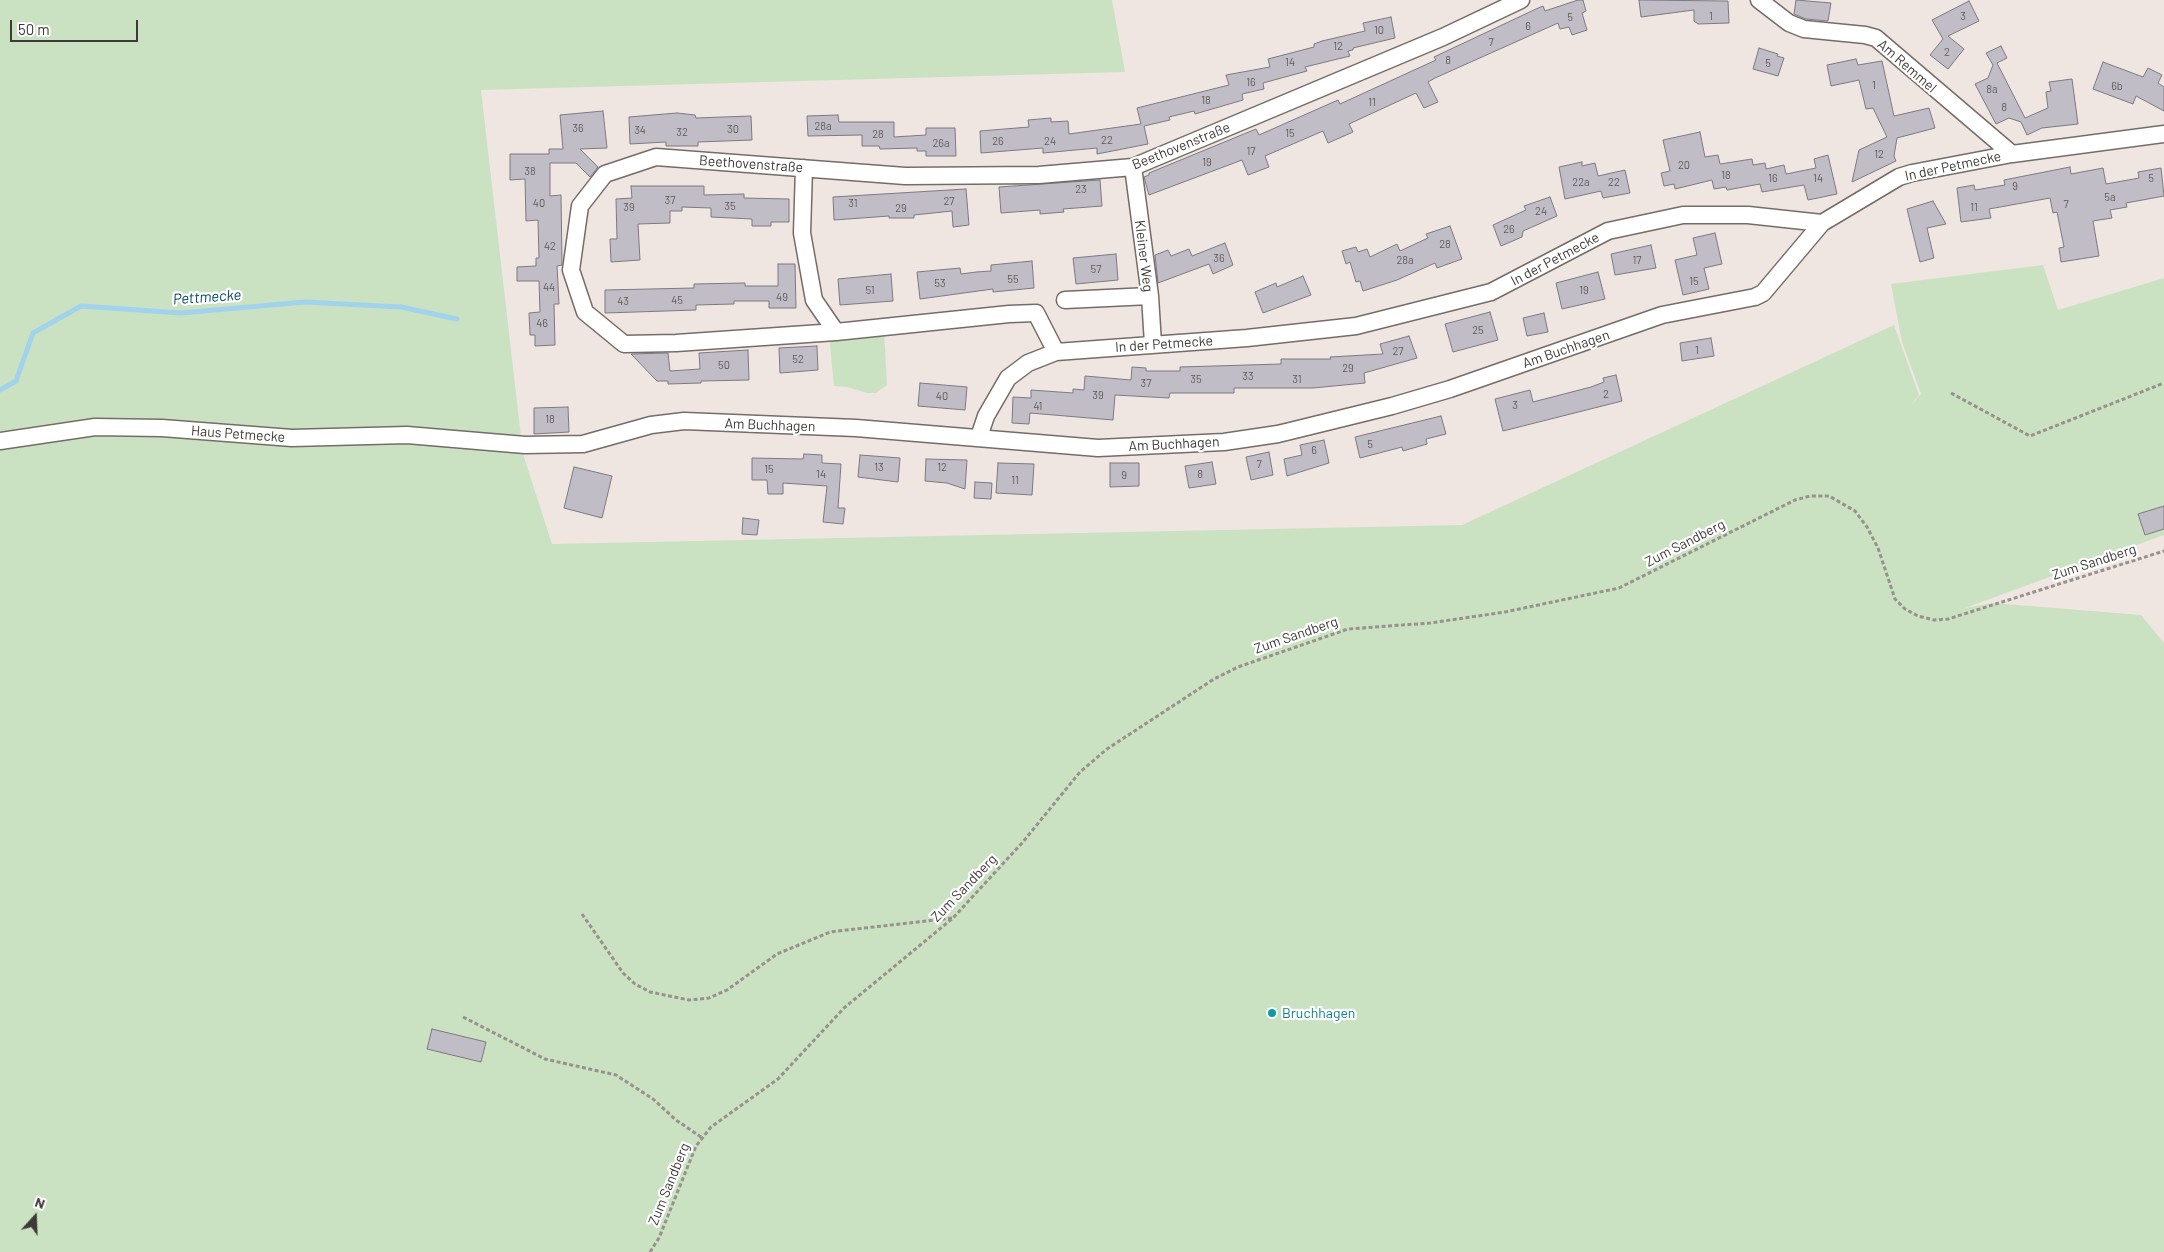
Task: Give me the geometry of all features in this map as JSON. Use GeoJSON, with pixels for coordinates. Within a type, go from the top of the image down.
{"type":"FeatureCollection","features":[{"type":"Feature","properties":{"kind":"street","name":"Beethovenstraße"},"geometry":{"type":"LineString","coordinates":[[1056,352],[1036,313],[1008,314],[836,332],[676,343],[624,344],[585,312],[571,270],[580,206],[605,174],[656,157],[905,176],[1039,174],[1133,168],[1443,37],[1522,0]]}},
{"type":"Feature","properties":{"kind":"street","name":"Am Remmel"},"geometry":{"type":"LineString","coordinates":[[1759,0],[1789,23],[1804,29],[1865,35],[1876,38],[2012,154]]}},
{"type":"Feature","properties":{"kind":"street","name":"In der Petmecke"},"geometry":{"type":"LineString","coordinates":[[979,437],[990,408],[1008,378],[1028,363],[1056,352],[1247,338],[1356,326],[1491,292],[1608,231],[1682,215],[1748,215],[1822,223],[1899,177],[1931,168],[2012,154],[2164,134]]}},
{"type":"Feature","properties":{"kind":"street"},"geometry":{"type":"LineString","coordinates":[[804,168],[802,232],[814,300],[836,332]]}},
{"type":"Feature","properties":{"kind":"street","name":"Kleiner Weg"},"geometry":{"type":"LineString","coordinates":[[1133,168],[1150,296],[1153,344]]}},
{"type":"Feature","properties":{"kind":"street","name":"Am Buchhagen"},"geometry":{"type":"LineString","coordinates":[[476,441],[525,445],[583,444],[651,425],[684,422],[856,428],[1098,448],[1214,442],[1278,434],[1347,418],[1450,390],[1662,316],[1755,297],[1769,286],[1822,223]]}},
{"type":"Feature","properties":{"kind":"street"},"geometry":{"type":"LineString","coordinates":[[1065,300],[1150,296]]}},
{"type":"Feature","properties":{"kind":"street","name":"Haus Petmecke"},"geometry":{"type":"LineString","coordinates":[[0,441],[95,427],[162,428],[292,438],[407,435],[476,441]]}},
{"type":"Feature","properties":{"kind":"path"},"geometry":{"type":"LineString","coordinates":[[1951,393],[2030,436],[2164,383]]}},
{"type":"Feature","properties":{"kind":"path","name":"Zum Sandberg"},"geometry":{"type":"LineString","coordinates":[[650,1252],[660,1238],[701,1137],[725,1116],[778,1079],[844,1008],[953,918],[1022,843],[1080,772],[1108,749],[1214,679],[1238,667],[1348,629],[1430,623],[1505,612],[1619,588],[1795,500],[1820,494],[1841,501],[1855,511],[1867,527],[1878,548],[1895,599],[1905,609],[1918,616],[1934,620],[1957,616],[2164,551]]}},
{"type":"Feature","properties":{"kind":"path"},"geometry":{"type":"LineString","coordinates":[[582,914],[623,973],[636,984],[650,992],[689,1000],[709,998],[727,990],[777,954],[830,932],[953,918]]}},
{"type":"Feature","properties":{"kind":"path"},"geometry":{"type":"LineString","coordinates":[[462,1016],[545,1059],[616,1075],[653,1099],[676,1120],[701,1137]]}},
{"type":"Feature","properties":{"kind":"green space"},"geometry":{"type":"Polygon","coordinates":[[[0,0],[1112,0],[1125,72],[481,90],[523,454],[552,544],[1462,525],[1894,325],[1919,395],[1909,407],[1921,394],[1902,342],[1891,284],[2043,265],[2058,310],[2164,278],[2164,535],[1965,608],[1993,603],[2141,615],[2164,643],[2164,1252],[0,1252],[0,0]]]}},
{"type":"Feature","properties":{"kind":"green space"},"geometry":{"type":"Polygon","coordinates":[[[884,330],[887,385],[876,393],[834,386],[829,335],[884,330]]]}},
{"type":"Feature","properties":{"kind":"building"},"geometry":{"type":"Polygon","coordinates":[[[1583,0],[1586,11],[1582,13],[1587,30],[1572,35],[1569,27],[1560,29],[1558,23],[1435,78],[1428,82],[1438,102],[1424,108],[1416,93],[1349,124],[1353,132],[1328,143],[1323,131],[1265,156],[1269,167],[1248,175],[1242,160],[1149,195],[1144,177],[1149,175],[1149,173],[1256,129],[1259,135],[1338,100],[1340,104],[1436,60],[1434,57],[1543,6],[1545,11],[1583,0]]]}},
{"type":"Feature","properties":{"kind":"building"},"geometry":{"type":"Polygon","coordinates":[[[1639,0],[1728,1],[1729,23],[1698,24],[1694,21],[1694,10],[1641,17],[1639,0]]]}},
{"type":"Feature","properties":{"kind":"building"},"geometry":{"type":"Polygon","coordinates":[[[1796,0],[1831,3],[1828,21],[1806,19],[1794,14],[1796,0]]]}},
{"type":"Feature","properties":{"kind":"building"},"geometry":{"type":"Polygon","coordinates":[[[1969,1],[1979,21],[1948,36],[1964,49],[1948,69],[1930,55],[1943,39],[1932,20],[1969,1]]]}},
{"type":"Feature","properties":{"kind":"building"},"geometry":{"type":"Polygon","coordinates":[[[1391,17],[1395,38],[1353,48],[1353,50],[1348,51],[1350,56],[1305,67],[1307,71],[1263,83],[1264,89],[1242,94],[1243,100],[1195,114],[1194,111],[1169,117],[1170,120],[1144,126],[1148,144],[1097,154],[1097,148],[1043,153],[1043,148],[981,153],[980,131],[1029,127],[1028,120],[1051,118],[1051,122],[1068,121],[1069,134],[1141,124],[1137,108],[1229,85],[1226,75],[1270,67],[1268,59],[1314,47],[1314,44],[1322,41],[1365,31],[1363,23],[1391,17]]]}},
{"type":"Feature","properties":{"kind":"building"},"geometry":{"type":"Polygon","coordinates":[[[2001,46],[2007,58],[1997,63],[2025,118],[2048,108],[2046,92],[2051,91],[2049,82],[2072,79],[2078,124],[2042,128],[2027,135],[2021,122],[2009,118],[1996,124],[1975,84],[1988,78],[1993,65],[1986,53],[2001,46]]]}},
{"type":"Feature","properties":{"kind":"building"},"geometry":{"type":"Polygon","coordinates":[[[1759,48],[1784,58],[1778,76],[1753,69],[1759,48]]]}},
{"type":"Feature","properties":{"kind":"building"},"geometry":{"type":"Polygon","coordinates":[[[1856,59],[1858,65],[1882,61],[1894,116],[1929,108],[1935,128],[1897,138],[1894,156],[1896,161],[1852,182],[1859,150],[1887,137],[1873,108],[1866,109],[1859,80],[1831,86],[1827,65],[1856,59]]]}},
{"type":"Feature","properties":{"kind":"building"},"geometry":{"type":"Polygon","coordinates":[[[2103,62],[2143,77],[2148,68],[2162,75],[2158,83],[2164,87],[2164,111],[2136,96],[2133,104],[2093,89],[2103,62]]]}},
{"type":"Feature","properties":{"kind":"building"},"geometry":{"type":"Polygon","coordinates":[[[603,111],[607,148],[580,149],[598,167],[590,177],[576,163],[550,163],[550,196],[561,195],[562,265],[557,266],[559,304],[554,304],[555,345],[535,346],[535,335],[530,335],[529,313],[540,312],[539,281],[517,281],[517,267],[536,266],[536,258],[539,258],[538,220],[526,221],[525,179],[510,180],[510,154],[549,154],[549,149],[563,149],[560,115],[603,111]]]}},
{"type":"Feature","properties":{"kind":"building"},"geometry":{"type":"Polygon","coordinates":[[[677,113],[695,115],[696,118],[751,116],[752,140],[698,142],[698,146],[666,146],[666,142],[630,144],[629,117],[677,113]]]}},
{"type":"Feature","properties":{"kind":"building"},"geometry":{"type":"Polygon","coordinates":[[[838,115],[839,122],[894,122],[894,137],[926,135],[926,128],[955,128],[956,156],[926,156],[926,151],[917,151],[917,148],[880,149],[879,146],[862,146],[862,135],[808,136],[807,116],[838,115]]]}},
{"type":"Feature","properties":{"kind":"building"},"geometry":{"type":"Polygon","coordinates":[[[1700,132],[1705,157],[1718,155],[1720,164],[1752,159],[1753,165],[1765,163],[1766,169],[1784,165],[1786,174],[1816,168],[1814,159],[1828,155],[1837,194],[1808,200],[1804,185],[1762,192],[1760,184],[1727,190],[1726,187],[1714,189],[1712,180],[1675,189],[1674,184],[1664,186],[1661,173],[1670,171],[1663,140],[1700,132]]]}},
{"type":"Feature","properties":{"kind":"building"},"geometry":{"type":"Polygon","coordinates":[[[1582,162],[1582,166],[1595,163],[1598,176],[1625,170],[1630,193],[1603,198],[1601,191],[1565,199],[1559,167],[1582,162]]]}},
{"type":"Feature","properties":{"kind":"building"},"geometry":{"type":"Polygon","coordinates":[[[2070,167],[2071,174],[2103,168],[2106,184],[2139,178],[2138,172],[2161,168],[2164,196],[2126,203],[2127,207],[2110,210],[2112,218],[2093,221],[2099,256],[2061,262],[2059,248],[2064,247],[2057,212],[2053,213],[2050,198],[1989,209],[1991,218],[1961,222],[1957,188],[1974,185],[1975,190],[2005,185],[2004,180],[2070,167]]]}},
{"type":"Feature","properties":{"kind":"building"},"geometry":{"type":"Polygon","coordinates":[[[1100,180],[1102,206],[1063,209],[1064,212],[1040,214],[1040,210],[1001,213],[999,187],[1100,180]]]}},
{"type":"Feature","properties":{"kind":"building"},"geometry":{"type":"Polygon","coordinates":[[[631,186],[704,186],[704,195],[744,194],[744,198],[789,199],[789,222],[771,222],[771,226],[752,226],[752,219],[711,217],[711,208],[682,207],[682,211],[670,211],[670,223],[638,224],[640,260],[611,262],[610,239],[617,239],[616,199],[632,198],[631,186]]]}},
{"type":"Feature","properties":{"kind":"building"},"geometry":{"type":"Polygon","coordinates":[[[966,189],[969,225],[953,227],[952,211],[914,215],[914,218],[889,218],[889,216],[834,220],[833,197],[966,189]]]}},
{"type":"Feature","properties":{"kind":"building"},"geometry":{"type":"Polygon","coordinates":[[[1550,197],[1557,216],[1523,231],[1522,237],[1501,246],[1493,225],[1526,210],[1524,206],[1550,197]]]}},
{"type":"Feature","properties":{"kind":"building"},"geometry":{"type":"Polygon","coordinates":[[[1933,201],[1946,224],[1927,228],[1934,258],[1920,262],[1907,209],[1933,201]]]}},
{"type":"Feature","properties":{"kind":"building"},"geometry":{"type":"Polygon","coordinates":[[[1450,226],[1462,259],[1437,268],[1435,263],[1397,280],[1363,291],[1360,281],[1356,282],[1350,262],[1346,264],[1342,251],[1356,247],[1358,252],[1367,249],[1370,257],[1397,244],[1400,251],[1428,238],[1426,234],[1450,226]]]}},
{"type":"Feature","properties":{"kind":"building"},"geometry":{"type":"Polygon","coordinates":[[[1715,233],[1722,264],[1704,268],[1709,289],[1683,295],[1675,260],[1697,255],[1693,238],[1715,233]]]}},
{"type":"Feature","properties":{"kind":"building"},"geometry":{"type":"Polygon","coordinates":[[[1225,243],[1233,265],[1213,274],[1209,264],[1158,283],[1155,255],[1168,250],[1171,256],[1189,249],[1192,256],[1225,243]]]}},
{"type":"Feature","properties":{"kind":"building"},"geometry":{"type":"Polygon","coordinates":[[[1651,245],[1656,268],[1615,275],[1611,254],[1651,245]]]}},
{"type":"Feature","properties":{"kind":"building"},"geometry":{"type":"Polygon","coordinates":[[[1116,254],[1118,280],[1076,284],[1073,258],[1116,254]]]}},
{"type":"Feature","properties":{"kind":"building"},"geometry":{"type":"Polygon","coordinates":[[[1032,261],[1034,288],[993,292],[993,289],[920,299],[917,272],[960,268],[961,274],[991,271],[991,265],[1032,261]]]}},
{"type":"Feature","properties":{"kind":"building"},"geometry":{"type":"Polygon","coordinates":[[[778,264],[795,264],[796,308],[769,308],[769,301],[734,301],[734,304],[696,305],[696,310],[605,313],[605,290],[694,288],[694,284],[745,283],[745,286],[778,286],[778,264]]]}},
{"type":"Feature","properties":{"kind":"building"},"geometry":{"type":"Polygon","coordinates":[[[1598,272],[1605,299],[1562,309],[1556,283],[1598,272]]]}},
{"type":"Feature","properties":{"kind":"building"},"geometry":{"type":"Polygon","coordinates":[[[891,274],[893,301],[840,305],[838,279],[891,274]]]}},
{"type":"Feature","properties":{"kind":"building"},"geometry":{"type":"Polygon","coordinates":[[[1303,276],[1311,295],[1263,313],[1255,292],[1276,283],[1277,287],[1303,276]]]}},
{"type":"Feature","properties":{"kind":"building"},"geometry":{"type":"Polygon","coordinates":[[[1490,312],[1498,340],[1453,352],[1445,324],[1490,312]]]}},
{"type":"Feature","properties":{"kind":"building"},"geometry":{"type":"Polygon","coordinates":[[[1544,313],[1548,332],[1527,336],[1523,318],[1544,313]]]}},
{"type":"Feature","properties":{"kind":"building"},"geometry":{"type":"Polygon","coordinates":[[[1409,336],[1417,358],[1364,373],[1365,383],[1313,388],[1234,388],[1234,393],[1170,393],[1169,398],[1115,395],[1113,420],[1030,413],[1029,424],[1012,423],[1013,397],[1031,398],[1031,390],[1073,393],[1073,389],[1084,390],[1085,376],[1131,380],[1132,367],[1146,368],[1146,371],[1180,371],[1180,367],[1281,364],[1281,359],[1331,359],[1330,357],[1383,354],[1380,344],[1409,336]]]}},
{"type":"Feature","properties":{"kind":"building"},"geometry":{"type":"Polygon","coordinates":[[[1711,338],[1714,356],[1682,361],[1680,343],[1711,338]]]}},
{"type":"Feature","properties":{"kind":"building"},"geometry":{"type":"Polygon","coordinates":[[[817,346],[818,370],[780,373],[779,348],[817,346]]]}},
{"type":"Feature","properties":{"kind":"building"},"geometry":{"type":"Polygon","coordinates":[[[748,350],[749,380],[701,381],[701,383],[668,384],[668,381],[657,381],[631,354],[668,353],[670,371],[700,369],[699,353],[748,350]]]}},
{"type":"Feature","properties":{"kind":"building"},"geometry":{"type":"Polygon","coordinates":[[[1616,375],[1622,401],[1503,431],[1495,399],[1530,390],[1533,402],[1591,387],[1604,382],[1603,378],[1616,375]]]}},
{"type":"Feature","properties":{"kind":"building"},"geometry":{"type":"Polygon","coordinates":[[[920,383],[967,387],[965,410],[918,406],[920,383]]]}},
{"type":"Feature","properties":{"kind":"building"},"geometry":{"type":"Polygon","coordinates":[[[568,407],[569,432],[534,434],[534,408],[568,407]]]}},
{"type":"Feature","properties":{"kind":"building"},"geometry":{"type":"Polygon","coordinates":[[[1441,416],[1446,434],[1426,439],[1427,444],[1403,451],[1402,447],[1360,458],[1355,437],[1441,416]]]}},
{"type":"Feature","properties":{"kind":"building"},"geometry":{"type":"Polygon","coordinates":[[[1324,440],[1329,463],[1287,476],[1284,459],[1302,455],[1300,445],[1324,440]]]}},
{"type":"Feature","properties":{"kind":"building"},"geometry":{"type":"Polygon","coordinates":[[[1269,452],[1273,475],[1251,480],[1246,457],[1269,452]]]}},
{"type":"Feature","properties":{"kind":"building"},"geometry":{"type":"Polygon","coordinates":[[[804,454],[822,455],[822,463],[841,464],[838,508],[845,508],[843,524],[823,522],[827,486],[783,483],[783,494],[768,494],[767,480],[752,480],[752,458],[803,459],[804,454]]]}},
{"type":"Feature","properties":{"kind":"building"},"geometry":{"type":"Polygon","coordinates":[[[860,455],[900,458],[898,482],[858,477],[860,455]]]}},
{"type":"Feature","properties":{"kind":"building"},"geometry":{"type":"Polygon","coordinates":[[[926,459],[967,460],[965,489],[947,483],[925,481],[926,459]]]}},
{"type":"Feature","properties":{"kind":"building"},"geometry":{"type":"Polygon","coordinates":[[[1212,462],[1216,484],[1189,488],[1185,466],[1212,462]]]}},
{"type":"Feature","properties":{"kind":"building"},"geometry":{"type":"Polygon","coordinates":[[[998,463],[1034,464],[1032,495],[996,493],[998,463]]]}},
{"type":"Feature","properties":{"kind":"building"},"geometry":{"type":"Polygon","coordinates":[[[1110,463],[1139,463],[1139,486],[1110,487],[1110,463]]]}},
{"type":"Feature","properties":{"kind":"building"},"geometry":{"type":"Polygon","coordinates":[[[574,467],[612,476],[602,518],[564,508],[574,467]]]}},
{"type":"Feature","properties":{"kind":"building"},"geometry":{"type":"Polygon","coordinates":[[[975,482],[992,483],[991,499],[974,498],[975,482]]]}},
{"type":"Feature","properties":{"kind":"building"},"geometry":{"type":"Polygon","coordinates":[[[2164,506],[2164,529],[2145,535],[2138,514],[2164,506]]]}},
{"type":"Feature","properties":{"kind":"building"},"geometry":{"type":"Polygon","coordinates":[[[743,518],[759,520],[757,535],[742,534],[743,518]]]}},
{"type":"Feature","properties":{"kind":"building"},"geometry":{"type":"Polygon","coordinates":[[[432,1029],[486,1042],[481,1062],[427,1049],[432,1029]]]}},
{"type":"Feature","properties":{"kind":"waterway","name":"Pettmecke"},"geometry":{"type":"LineString","coordinates":[[0,390],[16,381],[33,333],[81,306],[181,313],[305,302],[401,307],[457,319]]}},
{"type":"Feature","properties":{"kind":"place","name":"Bruchhagen"},"geometry":{"type":"Point","coordinates":[1272,1013]}}]}
